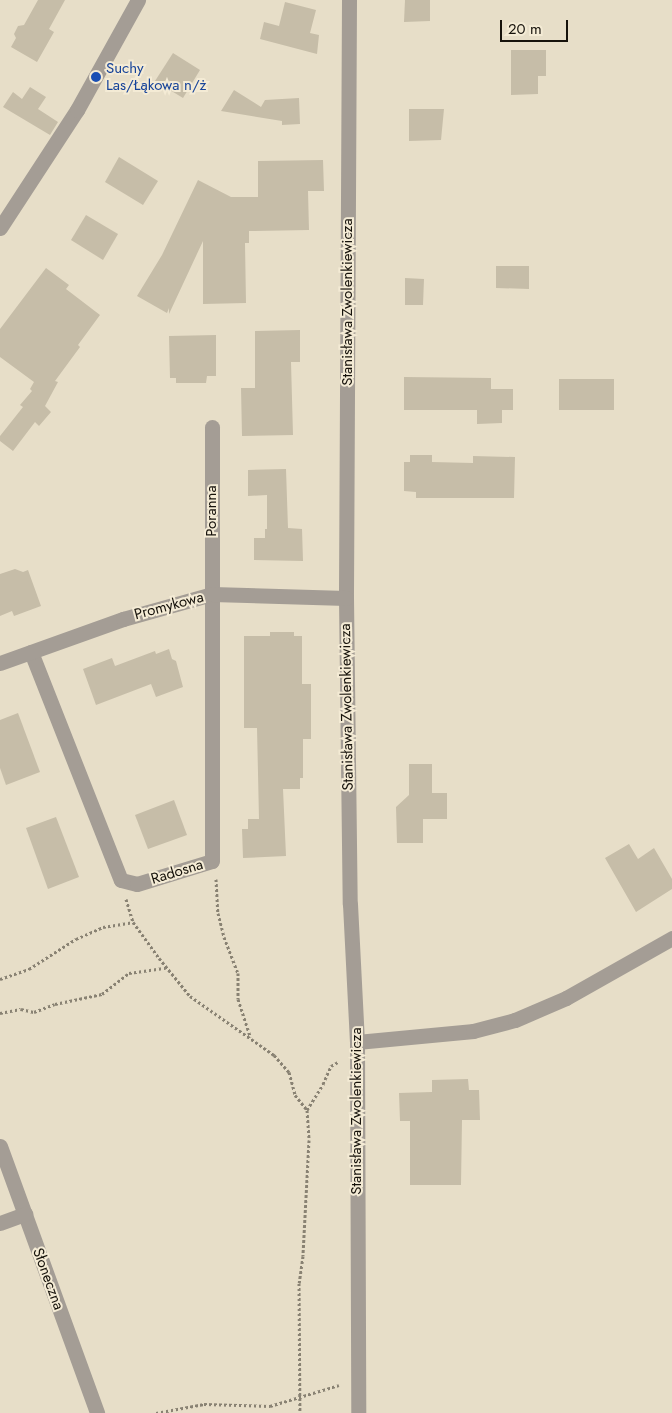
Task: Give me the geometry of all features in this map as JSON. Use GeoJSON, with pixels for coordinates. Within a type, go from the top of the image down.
{"type":"FeatureCollection","features":[{"type":"Feature","properties":{"kind":"street"},"geometry":{"type":"LineString","coordinates":[[0,228],[77,110],[138,0]]}},
{"type":"Feature","properties":{"kind":"street","name":"Stanisława Zwolenkiewicza"},"geometry":{"type":"LineString","coordinates":[[349,0],[346,598],[350,904],[357,1042],[358,1413]]}},
{"type":"Feature","properties":{"kind":"street","name":"Poranna"},"geometry":{"type":"LineString","coordinates":[[212,427],[212,594]]}},
{"type":"Feature","properties":{"kind":"street","name":"Promykowa"},"geometry":{"type":"LineString","coordinates":[[0,663],[123,619],[212,594],[346,598]]}},
{"type":"Feature","properties":{"kind":"street","name":"Radosna"},"geometry":{"type":"LineString","coordinates":[[121,880],[138,884],[212,861],[212,594]]}},
{"type":"Feature","properties":{"kind":"street"},"geometry":{"type":"LineString","coordinates":[[31,652],[121,880]]}},
{"type":"Feature","properties":{"kind":"street"},"geometry":{"type":"LineString","coordinates":[[357,1042],[473,1031],[515,1020],[566,998],[672,938]]}},
{"type":"Feature","properties":{"kind":"street","name":"Słoneczna"},"geometry":{"type":"LineString","coordinates":[[0,1146],[97,1413]]}},
{"type":"Feature","properties":{"kind":"street"},"geometry":{"type":"LineString","coordinates":[[0,1223],[25,1214]]}},
{"type":"Feature","properties":{"kind":"path"},"geometry":{"type":"LineString","coordinates":[[212,861],[218,886],[218,913],[224,937],[238,973],[238,999],[250,1038]]}},
{"type":"Feature","properties":{"kind":"path"},"geometry":{"type":"LineString","coordinates":[[121,880],[133,922],[167,968],[190,996],[274,1055],[289,1072],[295,1095],[307,1110],[310,1140],[303,1256],[299,1283],[300,1413]]}},
{"type":"Feature","properties":{"kind":"path"},"geometry":{"type":"LineString","coordinates":[[0,980],[29,969],[68,944],[103,927],[133,922]]}},
{"type":"Feature","properties":{"kind":"path"},"geometry":{"type":"LineString","coordinates":[[0,1013],[10,1010],[34,1012],[54,1004],[102,994],[129,973],[167,968]]}},
{"type":"Feature","properties":{"kind":"path"},"geometry":{"type":"LineString","coordinates":[[307,1110],[323,1084],[331,1066],[345,1058],[357,1042]]}},
{"type":"Feature","properties":{"kind":"path"},"geometry":{"type":"LineString","coordinates":[[156,1413],[204,1404],[270,1406],[358,1379]]}},
{"type":"Feature","properties":{"kind":"building"},"geometry":{"type":"Polygon","coordinates":[[[38,0],[65,0],[49,29],[54,32],[37,62],[11,47],[16,38],[14,34],[18,26],[24,25],[38,0]]]}},
{"type":"Feature","properties":{"kind":"building"},"geometry":{"type":"Polygon","coordinates":[[[405,0],[430,0],[430,21],[404,22],[405,0]]]}},
{"type":"Feature","properties":{"kind":"building"},"geometry":{"type":"Polygon","coordinates":[[[285,2],[316,10],[310,33],[319,35],[317,54],[260,39],[264,22],[279,26],[285,2]]]}},
{"type":"Feature","properties":{"kind":"building"},"geometry":{"type":"Polygon","coordinates":[[[511,50],[546,50],[546,76],[538,76],[538,94],[511,95],[511,50]]]}},
{"type":"Feature","properties":{"kind":"building"},"geometry":{"type":"Polygon","coordinates":[[[173,53],[200,70],[183,98],[155,81],[173,53]]]}},
{"type":"Feature","properties":{"kind":"building"},"geometry":{"type":"Polygon","coordinates":[[[30,87],[46,97],[38,109],[58,122],[50,135],[3,107],[13,92],[22,99],[30,87]]]}},
{"type":"Feature","properties":{"kind":"building"},"geometry":{"type":"Polygon","coordinates":[[[234,90],[261,107],[265,100],[299,98],[300,124],[282,125],[282,121],[221,111],[234,90]]]}},
{"type":"Feature","properties":{"kind":"building"},"geometry":{"type":"Polygon","coordinates":[[[409,109],[444,109],[441,140],[409,141],[409,109]]]}},
{"type":"Feature","properties":{"kind":"building"},"geometry":{"type":"Polygon","coordinates":[[[119,157],[158,181],[143,205],[105,182],[119,157]]]}},
{"type":"Feature","properties":{"kind":"building"},"geometry":{"type":"Polygon","coordinates":[[[323,160],[324,191],[308,191],[309,230],[249,231],[249,243],[245,243],[246,303],[203,304],[203,241],[169,314],[169,308],[167,313],[137,296],[162,255],[198,180],[231,197],[258,197],[258,161],[323,160]]]}},
{"type":"Feature","properties":{"kind":"building"},"geometry":{"type":"Polygon","coordinates":[[[86,215],[118,234],[103,260],[71,240],[86,215]]]}},
{"type":"Feature","properties":{"kind":"building"},"geometry":{"type":"Polygon","coordinates":[[[496,266],[529,266],[529,289],[496,288],[496,266]]]}},
{"type":"Feature","properties":{"kind":"building"},"geometry":{"type":"Polygon","coordinates":[[[46,268],[69,285],[66,289],[100,315],[78,345],[80,347],[55,381],[58,382],[45,406],[51,412],[39,426],[35,422],[13,451],[0,441],[0,436],[23,407],[20,405],[32,391],[30,389],[34,382],[0,357],[0,329],[46,268]]]}},
{"type":"Feature","properties":{"kind":"building"},"geometry":{"type":"Polygon","coordinates":[[[405,278],[424,279],[423,305],[405,305],[405,278]]]}},
{"type":"Feature","properties":{"kind":"building"},"geometry":{"type":"Polygon","coordinates":[[[300,330],[300,362],[291,362],[293,435],[242,436],[241,388],[255,388],[255,331],[300,330]]]}},
{"type":"Feature","properties":{"kind":"building"},"geometry":{"type":"Polygon","coordinates":[[[216,335],[216,376],[207,376],[206,383],[176,383],[176,378],[170,378],[169,336],[216,335]]]}},
{"type":"Feature","properties":{"kind":"building"},"geometry":{"type":"Polygon","coordinates":[[[404,377],[491,378],[491,389],[513,389],[513,410],[502,410],[502,423],[477,424],[477,410],[404,410],[404,377]]]}},
{"type":"Feature","properties":{"kind":"building"},"geometry":{"type":"Polygon","coordinates":[[[559,379],[614,379],[614,410],[559,410],[559,379]]]}},
{"type":"Feature","properties":{"kind":"building"},"geometry":{"type":"Polygon","coordinates":[[[410,455],[432,455],[432,462],[473,463],[473,456],[515,457],[514,498],[416,498],[416,492],[404,491],[404,462],[410,462],[410,455]]]}},
{"type":"Feature","properties":{"kind":"building"},"geometry":{"type":"Polygon","coordinates":[[[286,469],[288,528],[302,529],[303,561],[254,560],[254,538],[265,538],[265,529],[267,529],[267,495],[248,496],[248,470],[286,469]]]}},
{"type":"Feature","properties":{"kind":"building"},"geometry":{"type":"Polygon","coordinates":[[[15,569],[23,572],[28,570],[41,606],[14,616],[12,611],[0,616],[0,574],[15,569]]]}},
{"type":"Feature","properties":{"kind":"building"},"geometry":{"type":"Polygon","coordinates":[[[270,632],[294,632],[294,636],[302,636],[302,684],[311,684],[311,739],[303,739],[303,778],[300,778],[300,789],[283,789],[286,856],[243,858],[242,829],[248,829],[248,819],[259,819],[257,728],[244,728],[244,636],[270,636],[270,632]]]}},
{"type":"Feature","properties":{"kind":"building"},"geometry":{"type":"Polygon","coordinates":[[[169,649],[172,659],[176,661],[183,687],[156,697],[151,684],[96,705],[83,669],[112,658],[115,666],[155,651],[156,654],[169,649]]]}},
{"type":"Feature","properties":{"kind":"building"},"geometry":{"type":"Polygon","coordinates":[[[18,713],[40,772],[6,785],[0,768],[0,720],[18,713]]]}},
{"type":"Feature","properties":{"kind":"building"},"geometry":{"type":"Polygon","coordinates":[[[409,764],[432,764],[432,793],[447,793],[447,819],[423,819],[423,843],[397,843],[396,807],[409,795],[409,764]]]}},
{"type":"Feature","properties":{"kind":"building"},"geometry":{"type":"Polygon","coordinates":[[[174,800],[187,835],[148,849],[135,815],[174,800]]]}},
{"type":"Feature","properties":{"kind":"building"},"geometry":{"type":"Polygon","coordinates":[[[56,817],[79,877],[48,889],[26,828],[56,817]]]}},
{"type":"Feature","properties":{"kind":"building"},"geometry":{"type":"Polygon","coordinates":[[[629,844],[638,859],[654,848],[672,879],[672,889],[636,912],[605,858],[629,844]]]}},
{"type":"Feature","properties":{"kind":"building"},"geometry":{"type":"Polygon","coordinates":[[[468,1079],[469,1090],[479,1090],[480,1120],[462,1120],[461,1185],[410,1185],[410,1121],[400,1121],[399,1093],[432,1092],[432,1080],[468,1079]]]}},
{"type":"Feature","properties":{"kind":"place","name":"Suchy Las/Łąkowa n/ż"},"geometry":{"type":"Point","coordinates":[96,77]}}]}
